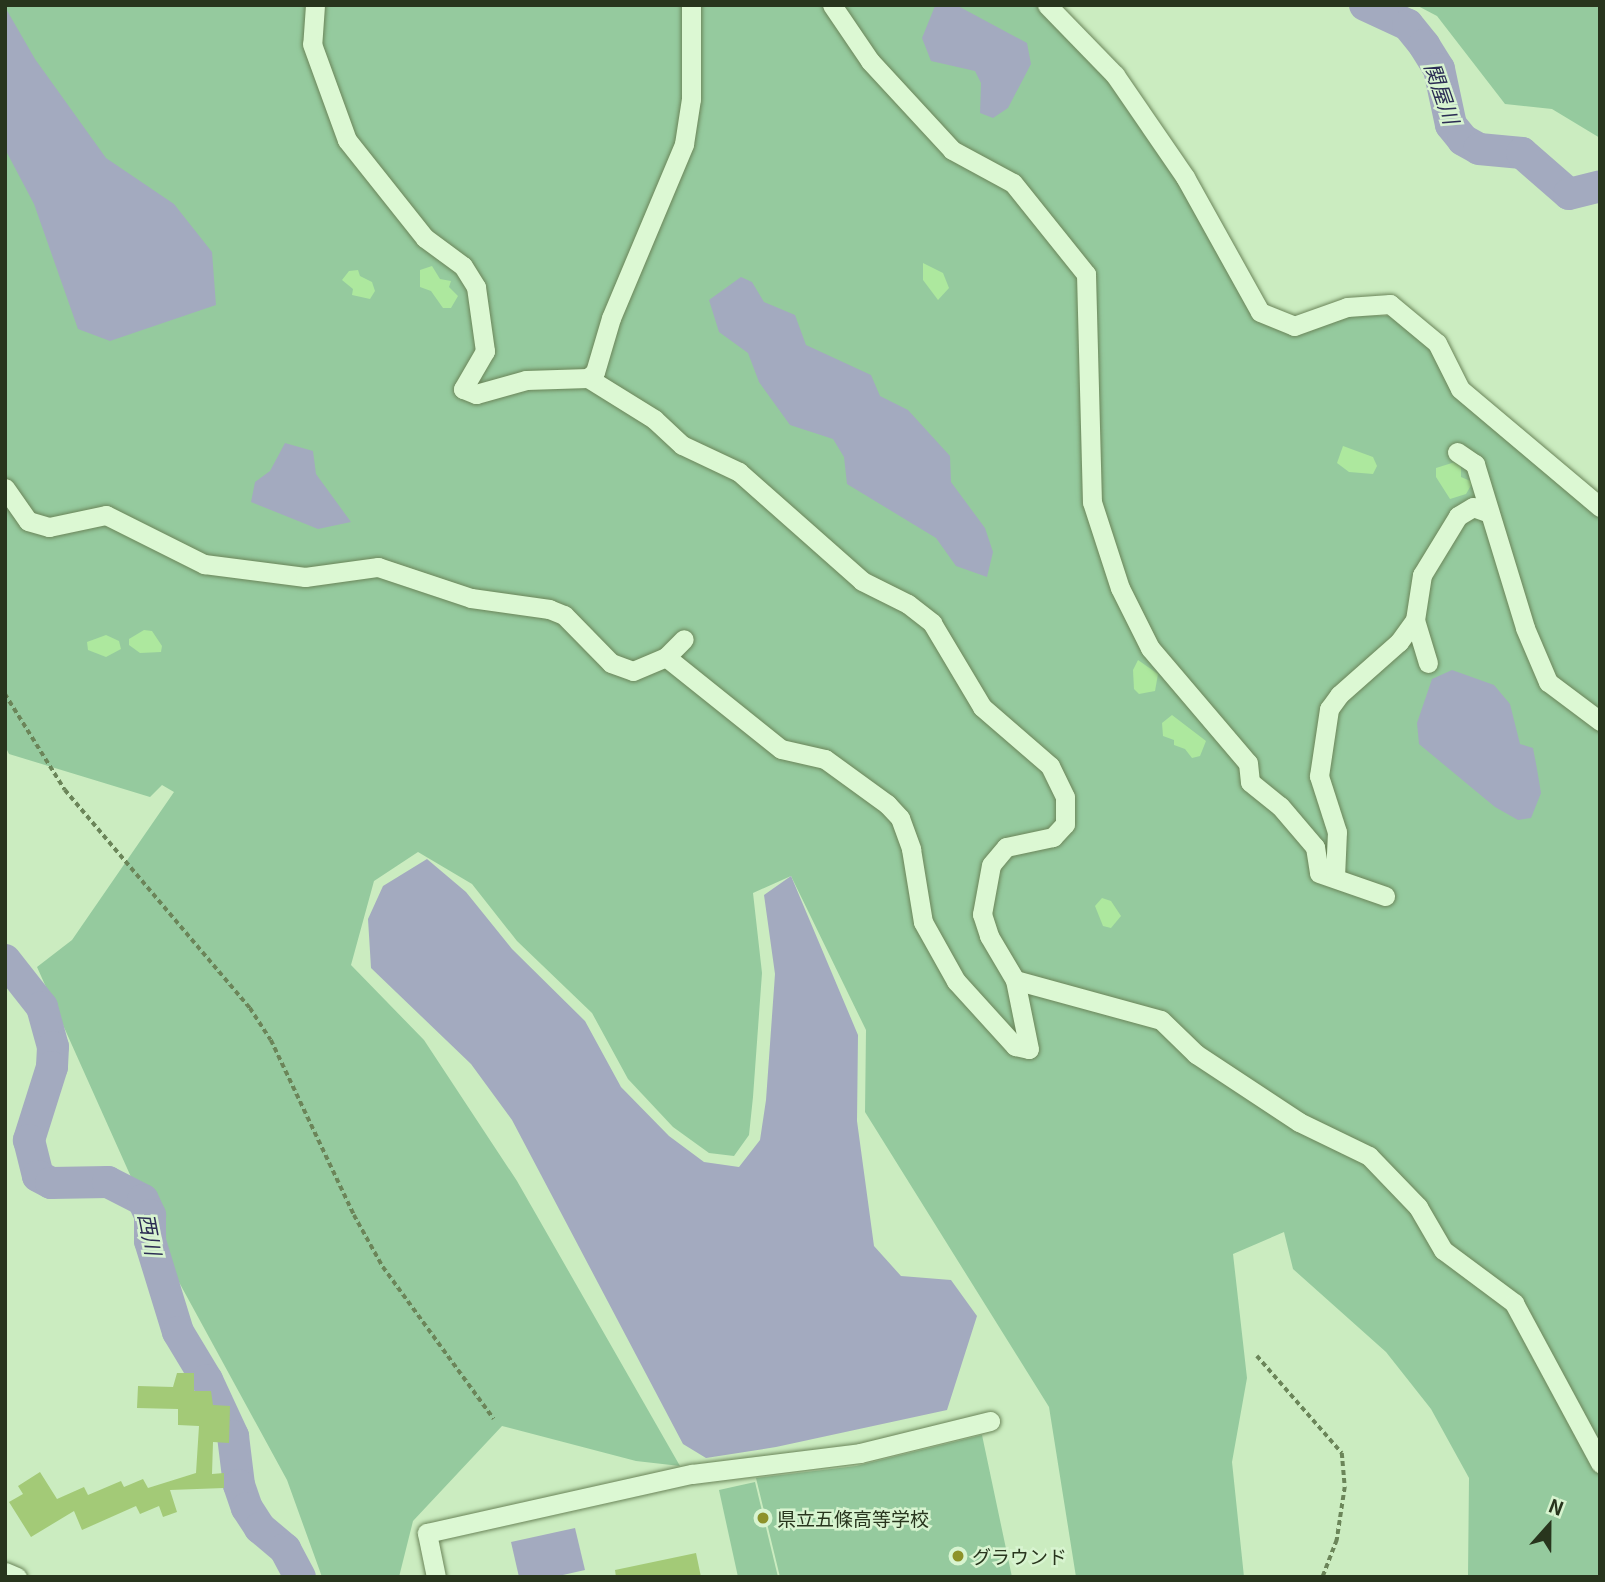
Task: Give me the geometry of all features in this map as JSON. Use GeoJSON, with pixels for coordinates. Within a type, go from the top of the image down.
{"type":"FeatureCollection","features":[{"type":"Feature","properties":{"kind":"street"},"geometry":{"type":"LineString","coordinates":[[315,5],[312,44],[347,139],[425,238],[463,266],[476,287],[485,351],[463,389],[476,394],[526,380],[588,378],[654,419],[682,445],[739,472],[862,581],[908,604],[932,623],[982,707],[1050,766],[1065,796],[1065,824],[1053,837],[1006,847],[991,865],[982,914],[989,936],[1015,980],[1029,1049],[1015,1046],[956,981],[923,922],[911,849],[900,818],[887,803],[824,759],[781,749],[666,657]]}},
{"type":"Feature","properties":{"kind":"street"},"geometry":{"type":"LineString","coordinates":[[588,378],[595,372],[611,318],[684,145],[691,100],[691,5]]}},
{"type":"Feature","properties":{"kind":"street"},"geometry":{"type":"LineString","coordinates":[[832,5],[870,61],[952,150],[1013,183],[1086,274],[1092,502],[1121,588],[1150,648],[1248,763],[1250,782],[1280,806],[1315,847],[1319,873],[1385,896]]}},
{"type":"Feature","properties":{"kind":"street"},"geometry":{"type":"LineString","coordinates":[[1047,5],[1115,75],[1185,177],[1260,312],[1294,326],[1348,307],[1390,304],[1437,343],[1461,388],[1600,507]]}},
{"type":"Feature","properties":{"kind":"street"},"geometry":{"type":"LineString","coordinates":[[1458,452],[1475,464],[1487,512],[1548,682],[1600,721]]}},
{"type":"Feature","properties":{"kind":"street"},"geometry":{"type":"LineString","coordinates":[[5,488],[28,521],[49,527],[106,516],[204,564],[305,577],[378,567],[471,598],[564,615],[596,651],[633,671],[666,657],[684,639]]}},
{"type":"Feature","properties":{"kind":"street"},"geometry":{"type":"LineString","coordinates":[[1428,663],[1415,620],[1422,575],[1458,516],[1473,508],[1487,512]]}},
{"type":"Feature","properties":{"kind":"street"},"geometry":{"type":"LineString","coordinates":[[1335,877],[1337,832],[1319,776],[1329,709],[1339,695],[1399,642],[1415,620]]}},
{"type":"Feature","properties":{"kind":"street"},"geometry":{"type":"LineString","coordinates":[[1015,980],[1161,1020],[1196,1054],[1299,1122],[1369,1156],[1418,1208],[1443,1250],[1514,1303],[1600,1463]]}},
{"type":"Feature","properties":{"kind":"street"},"geometry":{"type":"LineString","coordinates":[[436,1577],[427,1533],[692,1474],[860,1453],[990,1422]]}},
{"type":"Feature","properties":{"kind":"street"},"geometry":{"type":"LineString","coordinates":[[5,1572],[18,1577]]}},
{"type":"Feature","properties":{"kind":"path"},"geometry":{"type":"LineString","coordinates":[[5,694],[65,790],[250,1008],[271,1040],[354,1215],[383,1266],[494,1419]]}},
{"type":"Feature","properties":{"kind":"path"},"geometry":{"type":"LineString","coordinates":[[1256,1356],[1342,1453],[1345,1487],[1337,1539],[1323,1577]]}},
{"type":"Feature","properties":{"kind":"shaded area"},"geometry":{"type":"Polygon","coordinates":[[[5,5],[1051,5],[1134,117],[1274,328],[1353,315],[1400,316],[1431,344],[1464,399],[1600,506],[1600,1577],[1468,1575],[1469,1478],[1431,1409],[1386,1352],[1293,1269],[1284,1232],[1233,1254],[1247,1378],[1232,1462],[1244,1577],[1076,1577],[1049,1407],[865,1112],[866,1030],[791,876],[753,893],[762,973],[749,1135],[734,1156],[709,1153],[673,1127],[628,1079],[592,1013],[517,941],[472,884],[418,852],[374,881],[351,965],[424,1040],[517,1181],[680,1466],[636,1461],[502,1426],[413,1521],[399,1577],[322,1577],[287,1480],[174,1273],[37,967],[72,940],[174,792],[162,785],[150,797],[9,754],[5,746],[5,5]]]}},
{"type":"Feature","properties":{"kind":"shaded area"},"geometry":{"type":"Polygon","coordinates":[[[1416,5],[1600,5],[1600,138],[1552,109],[1505,104],[1437,16],[1416,5]]]}},
{"type":"Feature","properties":{"kind":"shaded area"},"geometry":{"type":"Polygon","coordinates":[[[982,1435],[1012,1577],[780,1577],[756,1478],[856,1466],[982,1435]]]}},
{"type":"Feature","properties":{"kind":"shaded area"},"geometry":{"type":"Polygon","coordinates":[[[755,1482],[778,1577],[738,1577],[719,1490],[755,1482]]]}},
{"type":"Feature","properties":{"kind":"sand"},"geometry":{"type":"Polygon","coordinates":[[[923,263],[943,273],[949,288],[938,300],[923,280],[923,263]]]}},
{"type":"Feature","properties":{"kind":"sand"},"geometry":{"type":"Polygon","coordinates":[[[432,266],[440,279],[451,281],[449,287],[458,296],[451,308],[443,308],[431,291],[420,287],[420,270],[432,266]]]}},
{"type":"Feature","properties":{"kind":"sand"},"geometry":{"type":"Polygon","coordinates":[[[358,270],[360,276],[372,282],[375,291],[370,299],[352,295],[353,289],[342,280],[349,271],[358,270]]]}},
{"type":"Feature","properties":{"kind":"sand"},"geometry":{"type":"Polygon","coordinates":[[[1343,446],[1373,457],[1377,466],[1373,474],[1349,472],[1337,463],[1343,446]]]}},
{"type":"Feature","properties":{"kind":"sand"},"geometry":{"type":"Polygon","coordinates":[[[1455,462],[1461,466],[1461,477],[1473,482],[1466,494],[1450,499],[1436,477],[1436,468],[1455,462]]]}},
{"type":"Feature","properties":{"kind":"sand"},"geometry":{"type":"Polygon","coordinates":[[[144,630],[152,631],[162,646],[161,652],[140,653],[129,645],[129,639],[144,630]]]}},
{"type":"Feature","properties":{"kind":"sand"},"geometry":{"type":"Polygon","coordinates":[[[106,635],[119,641],[121,649],[106,657],[88,650],[87,642],[106,635]]]}},
{"type":"Feature","properties":{"kind":"sand"},"geometry":{"type":"Polygon","coordinates":[[[1138,660],[1158,674],[1155,691],[1139,694],[1134,689],[1133,670],[1138,660]]]}},
{"type":"Feature","properties":{"kind":"sand"},"geometry":{"type":"Polygon","coordinates":[[[1172,715],[1206,741],[1200,756],[1192,758],[1185,749],[1174,745],[1174,740],[1163,736],[1162,723],[1172,715]]]}},
{"type":"Feature","properties":{"kind":"sand"},"geometry":{"type":"Polygon","coordinates":[[[1102,898],[1111,901],[1121,916],[1111,928],[1103,926],[1095,906],[1102,898]]]}},
{"type":"Feature","properties":{"kind":"water"},"geometry":{"type":"Polygon","coordinates":[[[935,6],[958,6],[1027,43],[1031,64],[1008,108],[993,118],[980,113],[981,83],[975,71],[931,61],[922,38],[935,6]]]}},
{"type":"Feature","properties":{"kind":"water"},"geometry":{"type":"Polygon","coordinates":[[[5,7],[35,59],[106,158],[174,204],[212,252],[216,305],[110,341],[78,329],[34,204],[5,149],[5,7]]]}},
{"type":"Feature","properties":{"kind":"water"},"geometry":{"type":"Polygon","coordinates":[[[741,277],[752,282],[764,302],[795,315],[806,345],[871,375],[880,396],[908,410],[950,456],[951,482],[985,528],[993,552],[987,577],[956,566],[936,538],[847,484],[844,457],[833,439],[790,425],[759,382],[748,353],[719,332],[709,300],[741,277]]]}},
{"type":"Feature","properties":{"kind":"water"},"geometry":{"type":"Polygon","coordinates":[[[285,443],[313,451],[316,474],[351,522],[318,529],[251,502],[255,482],[270,471],[285,443]]]}},
{"type":"Feature","properties":{"kind":"water"},"geometry":{"type":"Polygon","coordinates":[[[1452,670],[1494,685],[1510,704],[1520,744],[1533,748],[1537,769],[1541,793],[1531,818],[1518,820],[1495,807],[1419,744],[1417,723],[1432,679],[1452,670]]]}},
{"type":"Feature","properties":{"kind":"water"},"geometry":{"type":"Polygon","coordinates":[[[427,859],[466,892],[512,949],[585,1021],[621,1087],[669,1136],[704,1162],[739,1167],[760,1140],[766,1100],[775,974],[764,895],[791,876],[858,1035],[857,1121],[874,1246],[901,1276],[951,1280],[977,1316],[947,1410],[776,1447],[706,1458],[683,1444],[512,1120],[471,1064],[371,968],[368,919],[383,886],[427,859]]]}},
{"type":"Feature","properties":{"kind":"water"},"geometry":{"type":"Polygon","coordinates":[[[575,1528],[585,1570],[554,1577],[519,1577],[511,1542],[575,1528]]]}},
{"type":"Feature","properties":{"kind":"building"},"geometry":{"type":"Polygon","coordinates":[[[177,1373],[194,1373],[194,1391],[211,1391],[213,1405],[230,1406],[229,1443],[213,1442],[212,1474],[224,1473],[224,1488],[170,1490],[177,1512],[163,1517],[159,1506],[140,1514],[136,1506],[82,1530],[74,1511],[31,1537],[9,1502],[23,1494],[18,1486],[40,1472],[57,1499],[84,1487],[88,1495],[121,1481],[124,1487],[143,1479],[148,1488],[196,1473],[199,1426],[178,1425],[178,1409],[137,1408],[138,1386],[173,1387],[177,1373]]]}},
{"type":"Feature","properties":{"kind":"building"},"geometry":{"type":"Polygon","coordinates":[[[696,1553],[701,1577],[616,1577],[615,1570],[696,1553]]]}},
{"type":"Feature","properties":{"kind":"waterway","name":"関屋川"},"geometry":{"type":"LineString","coordinates":[[1365,5],[1408,25],[1424,45],[1439,69],[1451,125],[1463,140],[1479,149],[1522,153],[1569,194],[1600,186]]}},
{"type":"Feature","properties":{"kind":"waterway","name":"西川"},"geometry":{"type":"LineString","coordinates":[[5,960],[42,1007],[53,1047],[52,1067],[29,1140],[38,1176],[51,1183],[108,1182],[143,1200],[150,1215],[150,1241],[178,1332],[207,1380],[233,1436],[239,1485],[247,1508],[260,1528],[285,1549],[300,1577]]}},
{"type":"Feature","properties":{"kind":"place","name":"県立五條高等学校"},"geometry":{"type":"Point","coordinates":[763,1518]}},
{"type":"Feature","properties":{"kind":"place","name":"グラウンド"},"geometry":{"type":"Point","coordinates":[958,1556]}}]}
